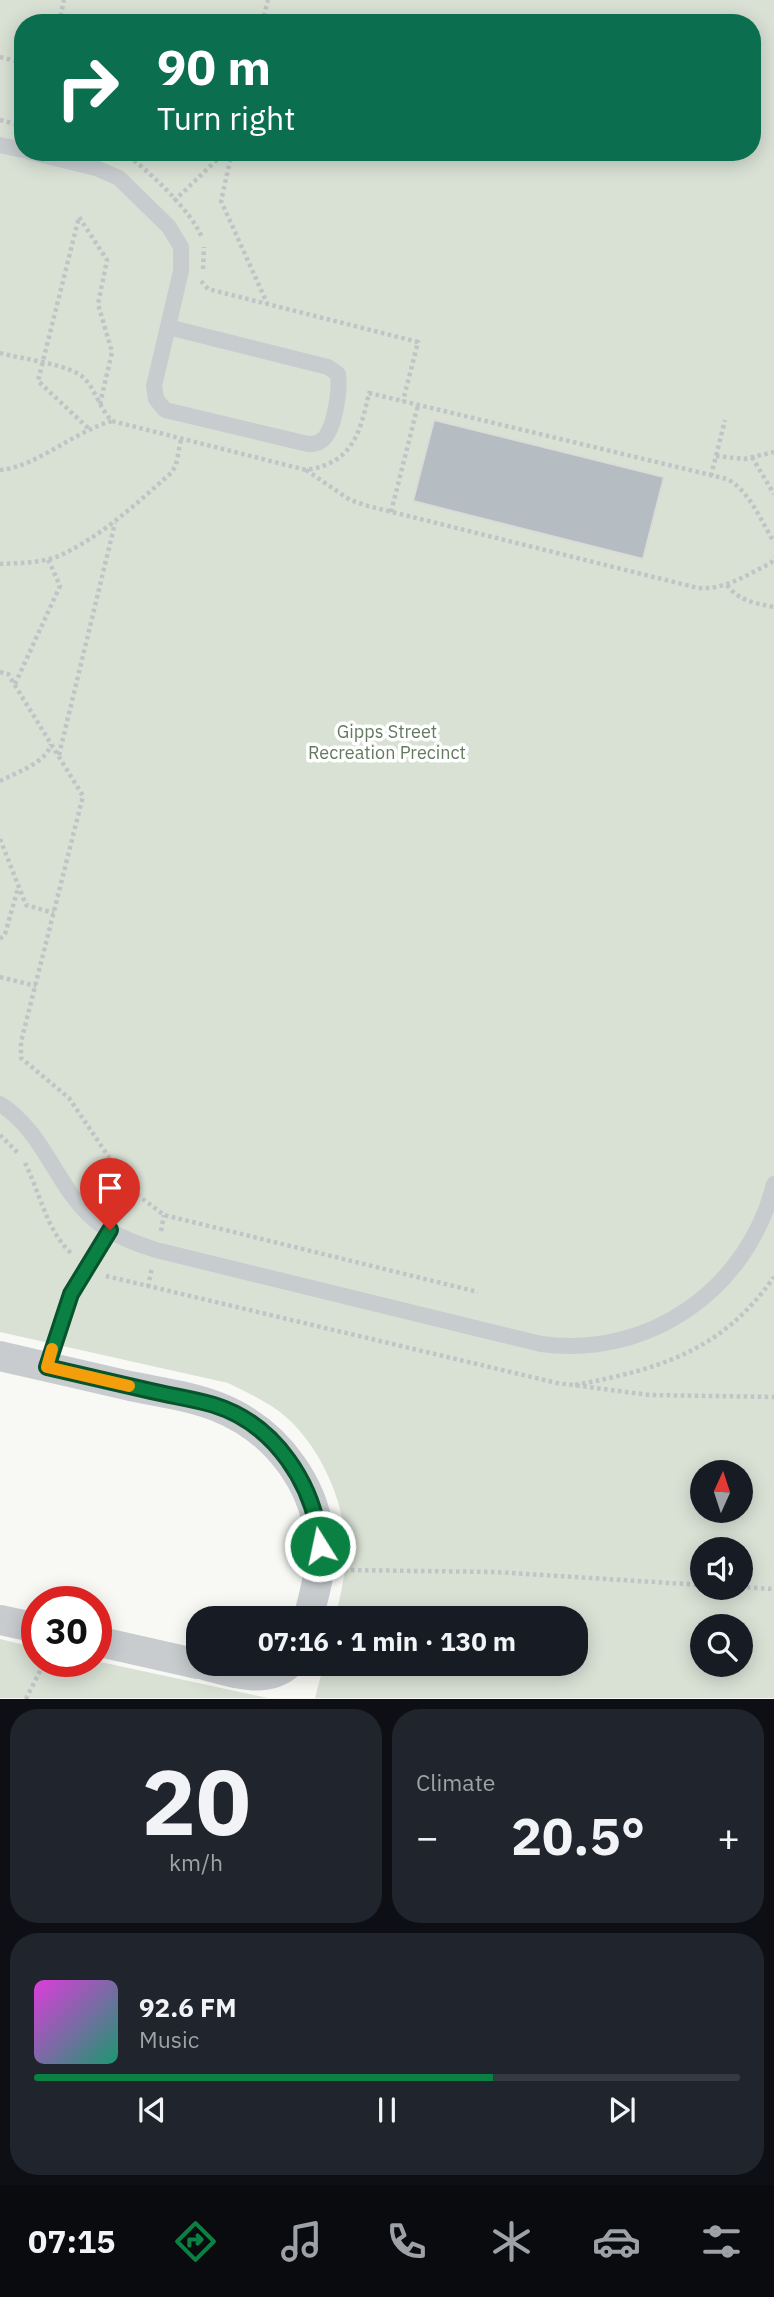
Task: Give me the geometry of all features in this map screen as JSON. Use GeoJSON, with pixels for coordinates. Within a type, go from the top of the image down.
{"type":"FeatureCollection","features":[{"type":"Feature","properties":{"kind":"street"},"geometry":{"type":"LineString","coordinates":[[0,1356],[215,1405],[254,1426],[292,1463],[307,1492],[319,1533],[319,1570],[311,1606]]}},
{"type":"Feature","properties":{"kind":"street"},"geometry":{"type":"LineString","coordinates":[[0,1620],[21,1625]]}},
{"type":"Feature","properties":{"kind":"street"},"geometry":{"type":"LineString","coordinates":[[112,1645],[186,1661]]}},
{"type":"Feature","properties":{"kind":"lane"},"geometry":{"type":"LineString","coordinates":[[67,161],[96,168],[119,178],[170,227],[181,247],[181,271],[154,386],[156,400],[164,410],[308,444],[320,442],[329,432],[340,387],[338,374],[328,367],[168,327]]}},
{"type":"Feature","properties":{"kind":"lane"},"geometry":{"type":"LineString","coordinates":[[0,1104],[33,1132],[77,1201],[97,1222],[124,1238],[156,1250],[565,1347],[593,1346],[628,1338],[657,1327],[688,1310],[714,1289],[740,1261],[769,1206],[774,1184]]}},
{"type":"Feature","properties":{"kind":"lane"},"geometry":{"type":"LineString","coordinates":[[47,1367],[71,1294],[110,1230]]}},
{"type":"Feature","properties":{"kind":"path"},"geometry":{"type":"LineString","coordinates":[[133,161],[197,223],[205,257],[201,283],[204,287],[418,342],[403,401]]}},
{"type":"Feature","properties":{"kind":"path"},"geometry":{"type":"LineString","coordinates":[[158,216],[216,161]]}},
{"type":"Feature","properties":{"kind":"path"},"geometry":{"type":"LineString","coordinates":[[230,161],[221,201],[267,304]]}},
{"type":"Feature","properties":{"kind":"path"},"geometry":{"type":"LineString","coordinates":[[88,428],[38,381],[79,217],[107,260],[98,304],[112,352],[100,405]]}},
{"type":"Feature","properties":{"kind":"path"},"geometry":{"type":"LineString","coordinates":[[774,542],[737,484],[711,475],[369,393],[359,435],[347,450],[319,468],[306,470],[349,500],[391,513],[698,588],[713,589],[727,585],[771,563],[774,557]]}},
{"type":"Feature","properties":{"kind":"path"},"geometry":{"type":"LineString","coordinates":[[391,513],[418,405]]}},
{"type":"Feature","properties":{"kind":"path"},"geometry":{"type":"LineString","coordinates":[[711,475],[725,420]]}},
{"type":"Feature","properties":{"kind":"path"},"geometry":{"type":"LineString","coordinates":[[0,470],[17,469],[88,428],[112,421]]}},
{"type":"Feature","properties":{"kind":"path"},"geometry":{"type":"LineString","coordinates":[[0,564],[58,556],[116,523],[171,473],[176,465],[181,439]]}},
{"type":"Feature","properties":{"kind":"path"},"geometry":{"type":"LineString","coordinates":[[716,456],[730,459],[774,452]]}},
{"type":"Feature","properties":{"kind":"path"},"geometry":{"type":"LineString","coordinates":[[752,457],[774,494]]}},
{"type":"Feature","properties":{"kind":"path"},"geometry":{"type":"LineString","coordinates":[[59,755],[116,523]]}},
{"type":"Feature","properties":{"kind":"path"},"geometry":{"type":"LineString","coordinates":[[15,685],[60,586],[48,559]]}},
{"type":"Feature","properties":{"kind":"path"},"geometry":{"type":"LineString","coordinates":[[727,585],[734,595],[774,607]]}},
{"type":"Feature","properties":{"kind":"path"},"geometry":{"type":"LineString","coordinates":[[0,673],[8,674],[83,796],[20,1050],[21,1058],[69,1098],[124,1181],[148,1205],[164,1215],[478,1292]]}},
{"type":"Feature","properties":{"kind":"path"},"geometry":{"type":"LineString","coordinates":[[0,781],[49,752],[51,743]]}},
{"type":"Feature","properties":{"kind":"path"},"geometry":{"type":"LineString","coordinates":[[0,839],[26,905],[54,913]]}},
{"type":"Feature","properties":{"kind":"path"},"geometry":{"type":"LineString","coordinates":[[0,861],[7,858]]}},
{"type":"Feature","properties":{"kind":"path"},"geometry":{"type":"LineString","coordinates":[[0,939],[5,934],[18,887]]}},
{"type":"Feature","properties":{"kind":"path"},"geometry":{"type":"LineString","coordinates":[[0,977],[36,986]]}},
{"type":"Feature","properties":{"kind":"path"},"geometry":{"type":"LineString","coordinates":[[572,1385],[662,1365],[697,1349],[743,1314],[774,1277]]}},
{"type":"Feature","properties":{"kind":"path"},"geometry":{"type":"LineString","coordinates":[[319,1570],[483,1572],[690,1584]]}},
{"type":"Feature","properties":{"kind":"path"},"geometry":{"type":"LineString","coordinates":[[753,1588],[774,1589]]}},
{"type":"Feature","properties":{"kind":"path"},"geometry":{"type":"LineString","coordinates":[[26,1699],[37,1677]]}},
{"type":"Feature","properties":{"kind":"green space","name":"Gipps Street Recreation Precinct"},"geometry":{"type":"Polygon","coordinates":[[[0,0],[774,0],[774,1698],[315,1698],[321,1676],[588,1676],[588,1606],[338,1606],[346,1555],[342,1516],[336,1496],[319,1458],[307,1440],[280,1412],[228,1383],[0,1332],[0,0]]]}},
{"type":"Feature","properties":{"kind":"green space"},"geometry":{"type":"Polygon","coordinates":[[[0,1639],[21,1644],[21,1677],[112,1677],[112,1664],[268,1698],[0,1698],[0,1639]]]}},
{"type":"Feature","properties":{"kind":"building"},"geometry":{"type":"Polygon","coordinates":[[[434,420],[664,477],[643,559],[413,501],[434,420]]]}},
{"type":"Feature","properties":{"kind":"slow traffic"},"geometry":{"type":"LineString","coordinates":[[52,1349],[47,1367],[129,1386]]}},
{"type":"Feature","properties":{"kind":"route"},"geometry":{"type":"LineString","coordinates":[[110,1230],[71,1294],[47,1367],[215,1405],[254,1426],[292,1463],[312,1505],[320,1546]]}}]}
